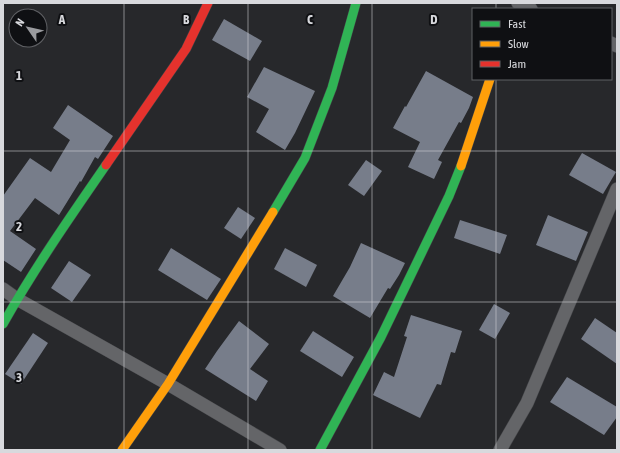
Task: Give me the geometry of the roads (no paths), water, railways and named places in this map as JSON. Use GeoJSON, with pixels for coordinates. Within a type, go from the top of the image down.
{"type":"FeatureCollection","features":[{"type":"Feature","properties":{"kind":"street"},"geometry":{"type":"LineString","coordinates":[[3,324],[17,299],[66,225],[186,50],[208,3]]}},
{"type":"Feature","properties":{"kind":"street"},"geometry":{"type":"LineString","coordinates":[[122,450],[168,384],[263,230],[305,158],[332,88],[356,3]]}},
{"type":"Feature","properties":{"kind":"street"},"geometry":{"type":"LineString","coordinates":[[517,3],[529,8]]}},
{"type":"Feature","properties":{"kind":"street"},"geometry":{"type":"LineString","coordinates":[[320,450],[381,337],[449,196],[459,172],[490,80]]}},
{"type":"Feature","properties":{"kind":"street"},"geometry":{"type":"LineString","coordinates":[[500,450],[527,403],[617,189]]}},
{"type":"Feature","properties":{"kind":"street"},"geometry":{"type":"LineString","coordinates":[[3,289],[17,299],[168,384],[280,450]]}}]}
